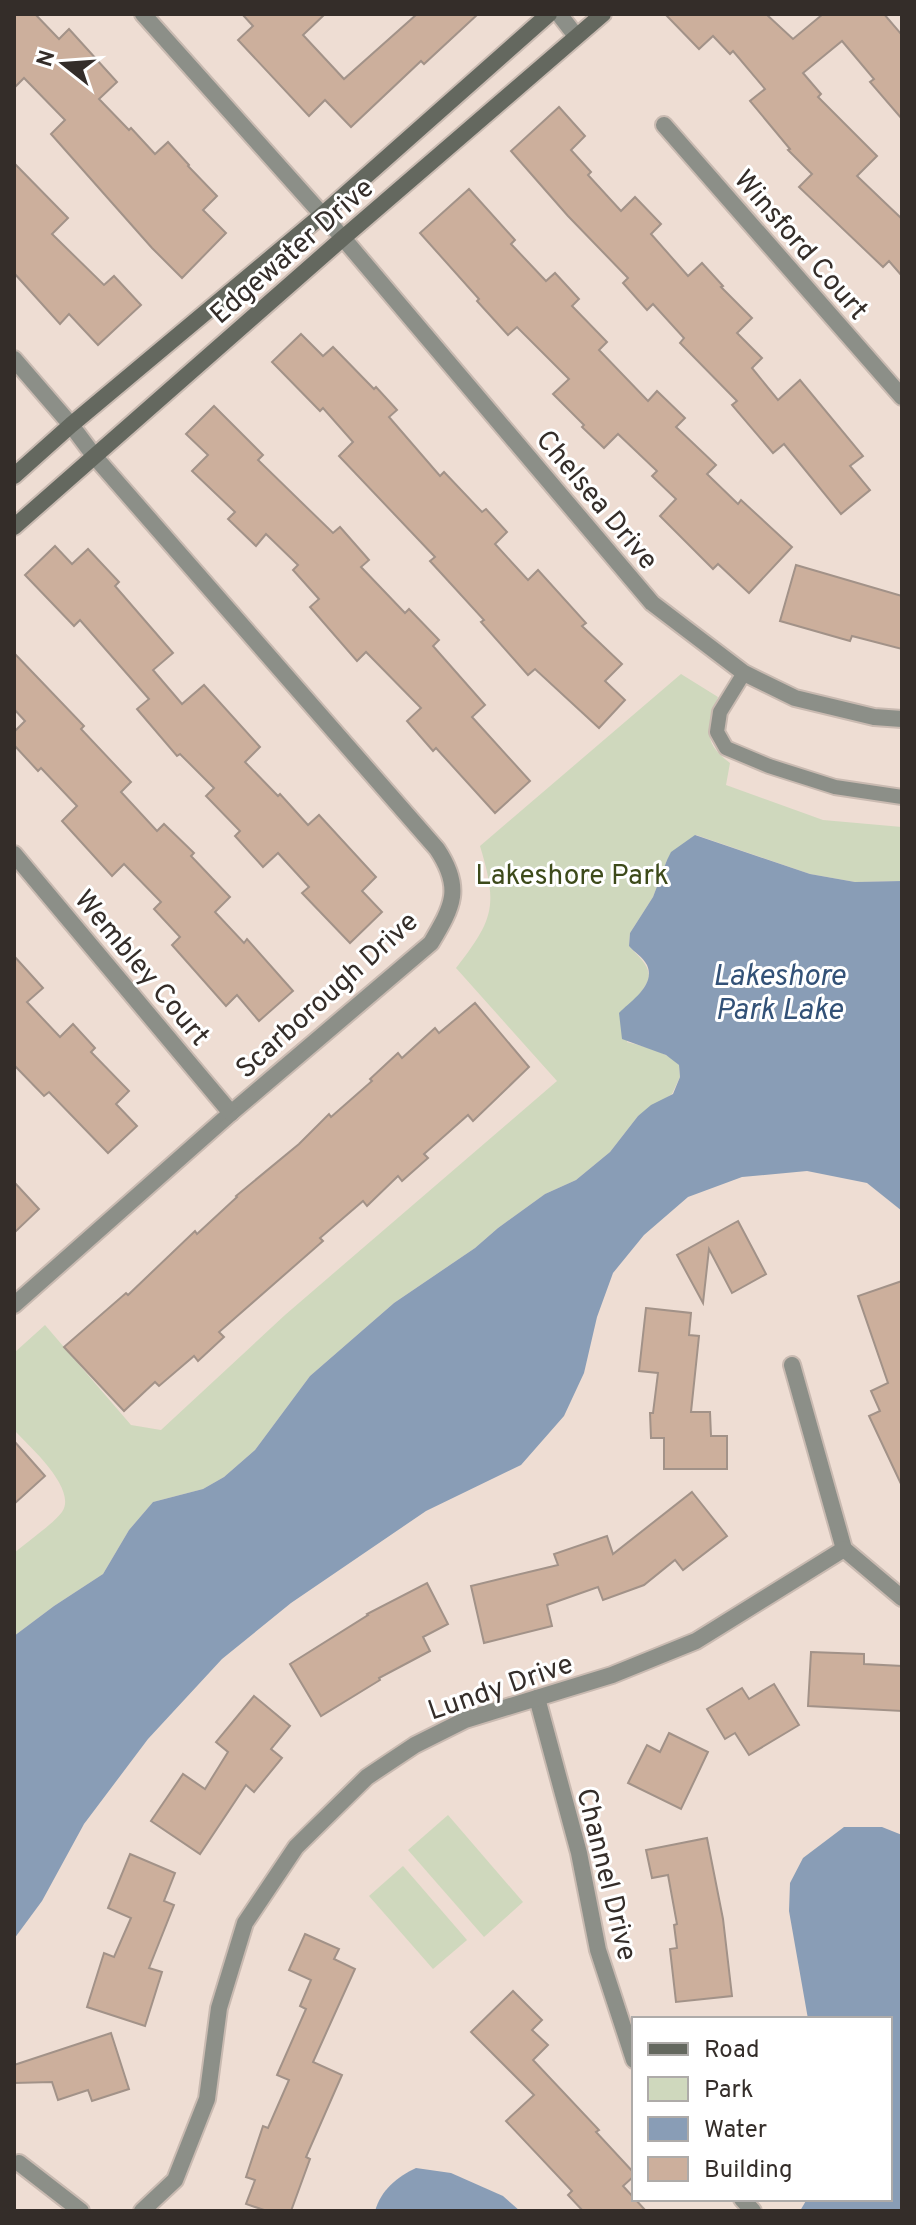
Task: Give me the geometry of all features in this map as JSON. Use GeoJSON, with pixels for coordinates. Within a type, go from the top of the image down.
{"type":"FeatureCollection","features":[{"type":"Feature","properties":{"kind":"street","name":"Chelsea Drive"},"geometry":{"type":"LineString","coordinates":[[143,14],[343,238],[652,603],[744,673],[795,698],[874,717],[902,719]]}},
{"type":"Feature","properties":{"kind":"street","name":"Edgewater Drive"},"geometry":{"type":"LineString","coordinates":[[14,476],[322,215],[549,14]]}},
{"type":"Feature","properties":{"kind":"street"},"geometry":{"type":"LineString","coordinates":[[559,14],[576,36]]}},
{"type":"Feature","properties":{"kind":"street","name":"Edgewater Drive"},"geometry":{"type":"LineString","coordinates":[[14,527],[603,14]]}},
{"type":"Feature","properties":{"kind":"street","name":"Winsford Court"},"geometry":{"type":"LineString","coordinates":[[664,125],[902,397]]}},
{"type":"Feature","properties":{"kind":"street","name":"Scarborough Drive"},"geometry":{"type":"LineString","coordinates":[[14,359],[95,457],[437,849],[449,866],[453,891],[447,916],[431,943],[231,1113],[14,1305]]}},
{"type":"Feature","properties":{"kind":"street","name":"Wembley Court"},"geometry":{"type":"LineString","coordinates":[[14,854],[231,1113]]}},
{"type":"Feature","properties":{"kind":"street"},"geometry":{"type":"LineString","coordinates":[[792,1365],[844,1549],[902,1598]]}},
{"type":"Feature","properties":{"kind":"street","name":"Lundy Drive"},"geometry":{"type":"LineString","coordinates":[[142,2211],[175,2180],[207,2099],[219,2008],[245,1923],[296,1847],[367,1777],[415,1745],[465,1720],[612,1675],[696,1641],[844,1549]]}},
{"type":"Feature","properties":{"kind":"street","name":"Channel Drive"},"geometry":{"type":"LineString","coordinates":[[537,1698],[579,1853],[598,1950],[632,2054]]}},
{"type":"Feature","properties":{"kind":"street"},"geometry":{"type":"LineString","coordinates":[[19,2163],[81,2211]]}},
{"type":"Feature","properties":{"kind":"lane"},"geometry":{"type":"LineString","coordinates":[[744,673],[720,712],[717,732],[726,748],[769,766],[835,787],[902,797]]}},
{"type":"Feature","properties":{"kind":"green space","name":"Lakeshore Park"},"geometry":{"type":"Polygon","coordinates":[[[681,674],[718,697],[709,733],[714,748],[730,763],[726,785],[823,820],[902,827],[902,881],[855,882],[810,874],[696,835],[667,860],[653,897],[630,933],[629,946],[644,962],[649,973],[640,993],[627,1042],[662,1053],[679,1065],[680,1077],[672,1094],[638,1116],[610,1152],[576,1180],[545,1194],[475,1248],[394,1303],[310,1376],[255,1450],[224,1477],[203,1489],[153,1502],[129,1530],[103,1574],[14,1636],[14,1553],[58,1517],[65,1503],[58,1480],[50,1468],[14,1430],[14,1353],[45,1325],[131,1425],[161,1430],[285,1315],[557,1081],[456,968],[478,937],[489,911],[489,883],[480,846],[681,674]]]}},
{"type":"Feature","properties":{"kind":"green space"},"geometry":{"type":"Polygon","coordinates":[[[448,1815],[523,1902],[484,1937],[408,1850],[448,1815]]]}},
{"type":"Feature","properties":{"kind":"green space"},"geometry":{"type":"Polygon","coordinates":[[[403,1866],[467,1940],[433,1969],[369,1896],[403,1866]]]}},
{"type":"Feature","properties":{"kind":"water","name":"Lakeshore Park Lake"},"geometry":{"type":"Polygon","coordinates":[[[695,835],[810,874],[855,882],[902,881],[902,1211],[867,1183],[807,1171],[742,1177],[688,1197],[644,1235],[613,1273],[597,1317],[584,1373],[564,1416],[521,1465],[426,1511],[291,1603],[222,1659],[148,1739],[84,1824],[42,1901],[14,1939],[14,1636],[103,1574],[129,1530],[153,1502],[203,1489],[224,1477],[255,1450],[310,1376],[394,1303],[475,1248],[545,1194],[576,1180],[610,1152],[638,1116],[673,1094],[680,1077],[679,1065],[666,1055],[622,1039],[619,1013],[641,992],[649,972],[647,965],[629,946],[630,933],[653,897],[671,852],[695,835]]]}},
{"type":"Feature","properties":{"kind":"water"},"geometry":{"type":"Polygon","coordinates":[[[844,1827],[882,1827],[902,1835],[902,2211],[800,2211],[806,2201],[892,2201],[892,2017],[808,2017],[789,1911],[790,1883],[803,1858],[844,1827]]]}},
{"type":"Feature","properties":{"kind":"water"},"geometry":{"type":"Polygon","coordinates":[[[416,2168],[451,2173],[503,2196],[520,2211],[375,2211],[391,2185],[416,2168]]]}},
{"type":"Feature","properties":{"kind":"building"},"geometry":{"type":"Polygon","coordinates":[[[14,14],[35,14],[59,39],[69,29],[117,82],[99,99],[155,154],[168,142],[217,196],[203,210],[226,233],[182,278],[51,134],[65,120],[24,78],[14,88],[14,14]]]}},
{"type":"Feature","properties":{"kind":"building"},"geometry":{"type":"Polygon","coordinates":[[[242,14],[325,14],[303,35],[344,79],[417,14],[478,14],[424,64],[421,61],[351,127],[325,100],[309,116],[238,40],[253,26],[242,14]]]}},
{"type":"Feature","properties":{"kind":"building"},"geometry":{"type":"Polygon","coordinates":[[[665,14],[766,14],[793,39],[823,14],[884,14],[902,35],[902,119],[870,82],[874,79],[842,41],[803,73],[821,94],[818,97],[877,156],[857,176],[902,219],[902,276],[889,261],[883,267],[799,187],[812,174],[788,150],[750,101],[765,89],[733,51],[730,54],[713,36],[699,49],[665,14]]]}},
{"type":"Feature","properties":{"kind":"building"},"geometry":{"type":"Polygon","coordinates":[[[559,107],[585,136],[571,150],[591,172],[588,175],[621,211],[635,197],[661,224],[651,234],[688,276],[702,263],[752,318],[737,333],[762,358],[752,368],[778,400],[800,380],[863,456],[850,466],[870,490],[841,514],[784,444],[773,453],[732,405],[737,401],[680,343],[684,338],[653,304],[647,310],[623,283],[628,278],[511,151],[559,107]]]}},
{"type":"Feature","properties":{"kind":"building"},"geometry":{"type":"Polygon","coordinates":[[[14,163],[68,218],[52,234],[104,285],[114,276],[141,305],[98,345],[69,314],[60,324],[14,273],[14,163]]]}},
{"type":"Feature","properties":{"kind":"building"},"geometry":{"type":"Polygon","coordinates":[[[469,189],[515,240],[511,244],[546,281],[555,273],[579,299],[572,306],[607,342],[599,350],[648,401],[657,391],[685,418],[676,427],[716,465],[707,474],[738,504],[741,500],[792,547],[749,593],[718,564],[713,569],[660,516],[676,499],[652,476],[657,471],[618,434],[604,448],[582,427],[584,425],[553,394],[569,379],[517,327],[508,335],[420,233],[469,189]]]}},
{"type":"Feature","properties":{"kind":"building"},"geometry":{"type":"Polygon","coordinates":[[[301,334],[323,356],[333,347],[374,389],[376,387],[397,410],[389,417],[440,476],[444,472],[482,512],[486,509],[507,532],[495,544],[528,580],[538,570],[586,623],[582,626],[622,664],[605,681],[625,700],[599,728],[535,669],[528,675],[481,622],[484,620],[430,561],[435,557],[339,456],[353,442],[323,408],[320,411],[272,362],[301,334]]]}},
{"type":"Feature","properties":{"kind":"building"},"geometry":{"type":"Polygon","coordinates":[[[214,406],[263,455],[258,460],[333,533],[340,527],[369,560],[361,567],[405,613],[409,609],[439,640],[433,646],[485,705],[472,717],[530,781],[495,813],[407,721],[421,708],[366,652],[357,661],[310,607],[319,599],[293,570],[298,565],[266,534],[256,546],[228,519],[235,512],[192,471],[208,455],[186,434],[214,406]]]}},
{"type":"Feature","properties":{"kind":"building"},"geometry":{"type":"Polygon","coordinates":[[[55,546],[72,564],[88,549],[119,582],[115,586],[173,653],[153,670],[182,704],[204,685],[260,747],[245,762],[308,825],[319,815],[376,877],[362,891],[382,912],[350,943],[302,893],[309,887],[278,853],[263,867],[235,836],[240,831],[206,796],[214,788],[180,754],[177,756],[137,709],[149,699],[80,620],[74,626],[25,575],[55,546]]]}},
{"type":"Feature","properties":{"kind":"building"},"geometry":{"type":"Polygon","coordinates":[[[796,565],[902,596],[902,649],[852,636],[850,641],[780,621],[796,565]]]}},
{"type":"Feature","properties":{"kind":"building"},"geometry":{"type":"Polygon","coordinates":[[[14,653],[84,726],[81,729],[131,782],[121,792],[157,831],[164,824],[194,853],[191,856],[230,897],[215,912],[244,943],[247,939],[293,991],[259,1021],[237,995],[226,1006],[172,945],[180,937],[154,909],[161,902],[124,864],[112,876],[62,821],[77,806],[14,745],[14,732],[25,721],[14,709],[14,653]]]}},
{"type":"Feature","properties":{"kind":"building"},"geometry":{"type":"Polygon","coordinates":[[[14,956],[43,988],[27,1002],[60,1037],[73,1024],[95,1048],[91,1052],[129,1091],[116,1104],[137,1126],[108,1153],[49,1092],[44,1096],[14,1065],[14,956]]]}},
{"type":"Feature","properties":{"kind":"building"},"geometry":{"type":"Polygon","coordinates":[[[475,1003],[529,1067],[473,1121],[468,1115],[424,1154],[428,1158],[402,1181],[398,1176],[367,1206],[363,1201],[320,1238],[323,1241],[219,1332],[224,1337],[198,1361],[194,1356],[159,1386],[155,1382],[124,1411],[64,1347],[126,1293],[128,1295],[195,1231],[197,1234],[329,1114],[331,1117],[372,1081],[370,1079],[398,1053],[402,1058],[435,1028],[439,1033],[475,1003]]]}},
{"type":"Feature","properties":{"kind":"building"},"geometry":{"type":"Polygon","coordinates":[[[14,1182],[39,1209],[14,1233],[14,1182]]]}},
{"type":"Feature","properties":{"kind":"building"},"geometry":{"type":"Polygon","coordinates":[[[738,1221],[766,1274],[732,1293],[709,1249],[703,1303],[677,1255],[738,1221]]]}},
{"type":"Feature","properties":{"kind":"building"},"geometry":{"type":"Polygon","coordinates":[[[902,1281],[902,1486],[869,1416],[880,1411],[871,1391],[888,1383],[858,1296],[902,1281]]]}},
{"type":"Feature","properties":{"kind":"building"},"geometry":{"type":"Polygon","coordinates":[[[646,1308],[691,1313],[689,1335],[699,1336],[691,1412],[710,1412],[711,1436],[727,1436],[727,1469],[664,1469],[664,1438],[651,1438],[650,1413],[653,1413],[658,1373],[639,1371],[646,1308]]]}},
{"type":"Feature","properties":{"kind":"building"},"geometry":{"type":"Polygon","coordinates":[[[14,1441],[45,1476],[14,1504],[14,1441]]]}},
{"type":"Feature","properties":{"kind":"building"},"geometry":{"type":"Polygon","coordinates":[[[692,1492],[727,1536],[683,1570],[675,1560],[644,1585],[603,1600],[598,1587],[547,1605],[552,1626],[484,1643],[471,1586],[558,1565],[554,1554],[607,1536],[613,1554],[692,1492]]]}},
{"type":"Feature","properties":{"kind":"building"},"geometry":{"type":"Polygon","coordinates":[[[427,1583],[448,1624],[423,1637],[430,1651],[379,1678],[321,1716],[290,1664],[367,1614],[427,1583]]]}},
{"type":"Feature","properties":{"kind":"building"},"geometry":{"type":"Polygon","coordinates":[[[811,1652],[864,1654],[864,1664],[902,1666],[902,1711],[808,1706],[811,1652]]]}},
{"type":"Feature","properties":{"kind":"building"},"geometry":{"type":"Polygon","coordinates":[[[774,1684],[799,1725],[749,1755],[735,1733],[725,1739],[707,1709],[742,1688],[749,1699],[774,1684]]]}},
{"type":"Feature","properties":{"kind":"building"},"geometry":{"type":"Polygon","coordinates":[[[254,1696],[290,1726],[271,1749],[282,1758],[254,1792],[246,1785],[200,1854],[151,1821],[183,1774],[205,1789],[228,1752],[216,1742],[254,1696]]]}},
{"type":"Feature","properties":{"kind":"building"},"geometry":{"type":"Polygon","coordinates":[[[669,1733],[708,1752],[681,1809],[628,1783],[647,1745],[660,1752],[669,1733]]]}},
{"type":"Feature","properties":{"kind":"building"},"geometry":{"type":"Polygon","coordinates":[[[707,1838],[723,1919],[732,1996],[676,2002],[670,1949],[677,1948],[674,1925],[677,1924],[668,1875],[652,1878],[646,1850],[707,1838]]]}},
{"type":"Feature","properties":{"kind":"building"},"geometry":{"type":"Polygon","coordinates":[[[130,1854],[175,1873],[164,1901],[174,1905],[149,1968],[162,1972],[145,2026],[87,2007],[104,1953],[114,1957],[131,1918],[108,1908],[130,1854]]]}},
{"type":"Feature","properties":{"kind":"building"},"geometry":{"type":"Polygon","coordinates":[[[305,1934],[339,1949],[334,1959],[355,1969],[313,2062],[342,2075],[306,2157],[310,2159],[291,2211],[267,2211],[246,2204],[255,2180],[246,2177],[263,2126],[268,2128],[289,2080],[277,2075],[306,2009],[300,2006],[311,1980],[289,1970],[305,1934]]]}},
{"type":"Feature","properties":{"kind":"building"},"geometry":{"type":"Polygon","coordinates":[[[513,1991],[542,2020],[532,2030],[548,2045],[533,2060],[599,2130],[596,2132],[632,2171],[632,2178],[623,2186],[632,2196],[632,2201],[637,2201],[646,2211],[583,2211],[568,2195],[572,2191],[506,2121],[534,2095],[471,2032],[513,1991]]]}},
{"type":"Feature","properties":{"kind":"building"},"geometry":{"type":"Polygon","coordinates":[[[111,2033],[129,2089],[92,2101],[88,2090],[58,2100],[52,2082],[14,2083],[14,2065],[111,2033]]]}}]}
